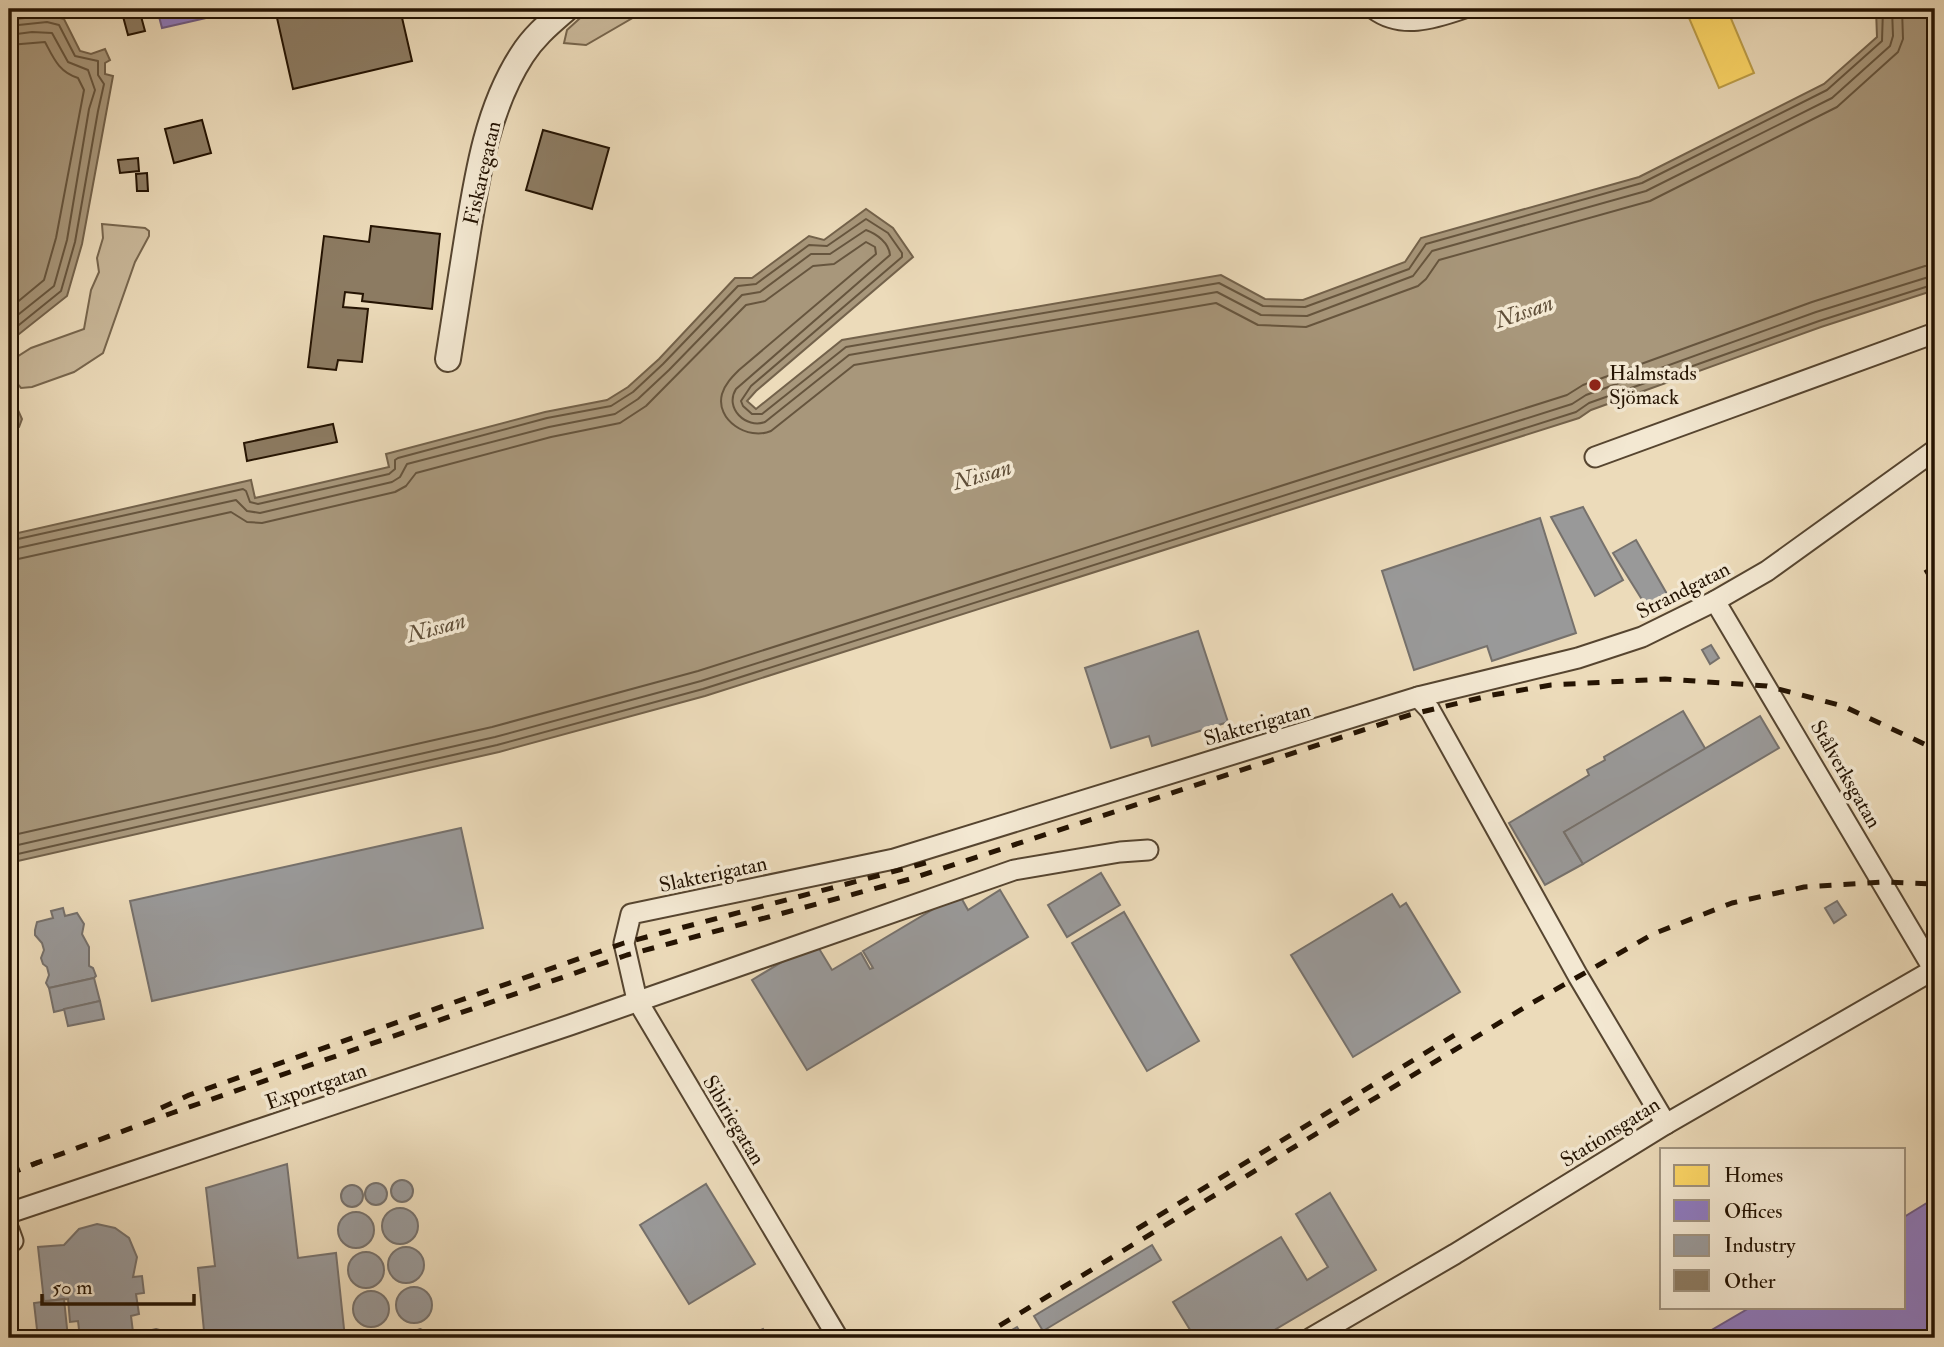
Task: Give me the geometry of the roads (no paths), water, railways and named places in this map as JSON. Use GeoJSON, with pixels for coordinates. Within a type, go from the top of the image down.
{"type":"FeatureCollection","features":[{"type":"Feature","properties":{"kind":"street","name":"Fiskaregatan"},"geometry":{"type":"LineString","coordinates":[[448,359],[475,189],[490,125],[522,54],[542,29],[566,9]]}},
{"type":"Feature","properties":{"kind":"street"},"geometry":{"type":"LineString","coordinates":[[1374,9],[1382,15],[1415,22],[1462,9]]}},
{"type":"Feature","properties":{"kind":"street"},"geometry":{"type":"LineString","coordinates":[[1595,457],[1935,332]]}},
{"type":"Feature","properties":{"kind":"street","name":"Strandgatan"},"geometry":{"type":"LineString","coordinates":[[1418,697],[1578,658],[1642,637],[1715,601],[1767,571],[1935,450]]}},
{"type":"Feature","properties":{"kind":"street","name":"Stålverksgatan"},"geometry":{"type":"LineString","coordinates":[[1715,601],[1935,970]]}},
{"type":"Feature","properties":{"kind":"street"},"geometry":{"type":"LineString","coordinates":[[1418,697],[1430,710],[1578,976],[1666,1124]]}},
{"type":"Feature","properties":{"kind":"street","name":"Slakterigatan"},"geometry":{"type":"LineString","coordinates":[[631,914],[894,859],[1418,697]]}},
{"type":"Feature","properties":{"kind":"street","name":"Exportgatan"},"geometry":{"type":"LineString","coordinates":[[9,1213],[1014,870],[1120,852],[1148,850]]}},
{"type":"Feature","properties":{"kind":"street","name":"Sibiriegatan"},"geometry":{"type":"LineString","coordinates":[[631,914],[624,943],[637,1000],[838,1338]]}},
{"type":"Feature","properties":{"kind":"street","name":"Stationsgatan"},"geometry":{"type":"LineString","coordinates":[[1311,1338],[1455,1254],[1666,1124],[1935,970]]}},
{"type":"Feature","properties":{"kind":"water","name":"Nissan"},"geometry":{"type":"Polygon","coordinates":[[[1876,9],[1935,9],[1935,290],[1821,327],[1591,410],[1579,418],[705,696],[499,752],[9,863],[9,535],[251,480],[255,498],[389,467],[386,454],[545,412],[607,400],[628,387],[659,359],[735,278],[752,278],[809,236],[824,240],[866,209],[893,228],[913,257],[756,391],[747,401],[756,409],[842,340],[1221,275],[1265,299],[1303,300],[1405,262],[1421,238],[1639,177],[1824,84],[1877,37],[1876,9]]]}},
{"type":"Feature","properties":{"kind":"water"},"geometry":{"type":"Polygon","coordinates":[[[48,15],[64,19],[80,51],[91,54],[105,49],[110,60],[105,63],[105,74],[113,76],[82,244],[67,296],[9,342],[9,20],[48,15]]]}},
{"type":"Feature","properties":{"kind":"water"},"geometry":{"type":"Polygon","coordinates":[[[9,390],[22,419],[19,427],[9,431],[9,390]]]}},
{"type":"Feature","properties":{"kind":"railway"},"geometry":{"type":"LineString","coordinates":[[31,1165],[172,1113],[627,955],[910,879],[1409,715],[1492,695],[1551,685],[1665,679],[1767,686],[1843,706],[1935,749]]}},
{"type":"Feature","properties":{"kind":"railway"},"geometry":{"type":"LineString","coordinates":[[161,1108],[189,1095],[624,943],[937,860]]}},
{"type":"Feature","properties":{"kind":"railway"},"geometry":{"type":"LineString","coordinates":[[979,1338],[1532,1003],[1653,934],[1732,903],[1804,887],[1883,882],[1935,884]]}},
{"type":"Feature","properties":{"kind":"railway"},"geometry":{"type":"LineString","coordinates":[[1137,1229],[1461,1031]]}},
{"type":"Feature","properties":{"kind":"railway"},"geometry":{"type":"LineString","coordinates":[[9,1174],[39,1162]]}},
{"type":"Feature","properties":{"kind":"place","name":"Halmstads Sjömack"},"geometry":{"type":"Point","coordinates":[1595,385]}}]}
